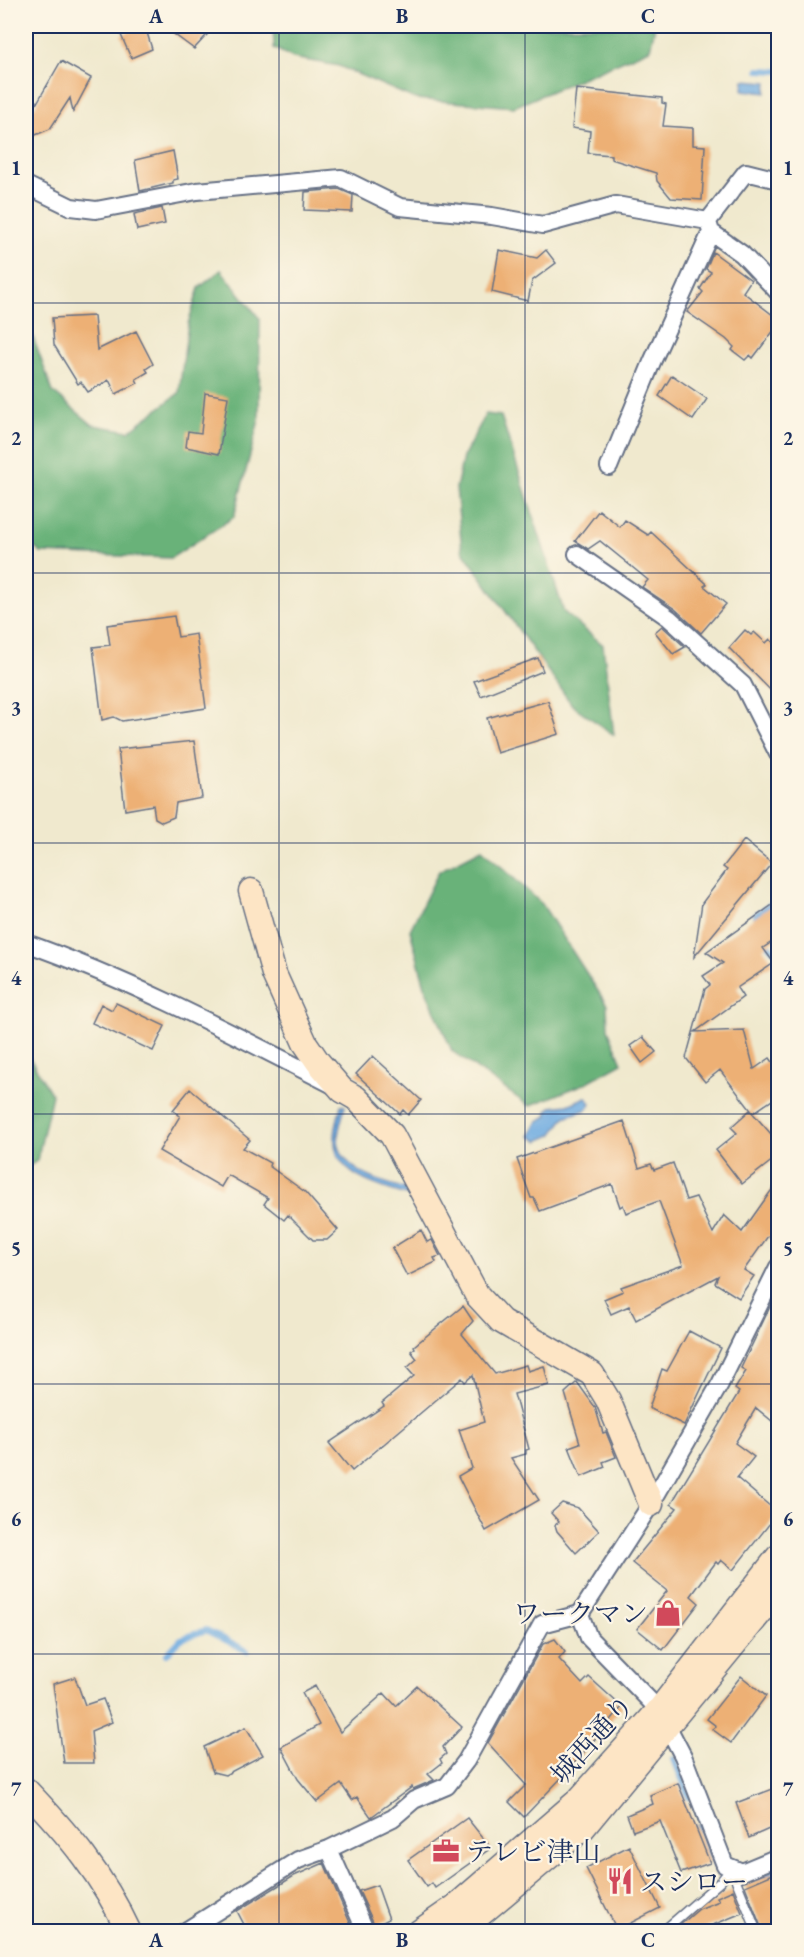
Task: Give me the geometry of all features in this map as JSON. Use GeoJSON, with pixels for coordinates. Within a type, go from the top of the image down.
{"type":"FeatureCollection","features":[{"type":"Feature","properties":{"kind":"street"},"geometry":{"type":"LineString","coordinates":[[609,467],[709,226],[746,172],[778,180]]}},
{"type":"Feature","properties":{"kind":"street"},"geometry":{"type":"LineString","coordinates":[[26,185],[71,207],[96,210],[197,191],[341,178],[400,207],[492,216],[543,225],[616,205],[709,226],[742,254],[778,292]]}},
{"type":"Feature","properties":{"kind":"street"},"geometry":{"type":"LineString","coordinates":[[577,554],[669,618],[743,685],[778,754]]}},
{"type":"Feature","properties":{"kind":"street"},"geometry":{"type":"LineString","coordinates":[[251,891],[274,974],[305,1042],[318,1062],[342,1090]]}},
{"type":"Feature","properties":{"kind":"street"},"geometry":{"type":"LineString","coordinates":[[26,943],[72,960],[197,1016],[219,1029],[245,1038],[356,1098],[392,1135],[477,1295],[501,1321],[592,1374],[608,1400],[651,1504]]}},
{"type":"Feature","properties":{"kind":"street"},"geometry":{"type":"LineString","coordinates":[[184,1932],[298,1860],[329,1849],[393,1818],[414,1800],[447,1786],[465,1761],[542,1624],[580,1614],[651,1504],[720,1384],[778,1267]]}},
{"type":"Feature","properties":{"kind":"street","name":"城西通り"},"geometry":{"type":"LineString","coordinates":[[459,1932],[583,1828],[778,1557]]}},
{"type":"Feature","properties":{"kind":"street","name":"城西通り"},"geometry":{"type":"LineString","coordinates":[[419,1932],[455,1906],[579,1800],[663,1718],[778,1591]]}},
{"type":"Feature","properties":{"kind":"street"},"geometry":{"type":"LineString","coordinates":[[580,1614],[589,1638],[663,1718],[683,1756],[725,1865],[742,1872],[778,1857]]}},
{"type":"Feature","properties":{"kind":"street"},"geometry":{"type":"LineString","coordinates":[[26,1790],[72,1838],[96,1869],[129,1932]]}},
{"type":"Feature","properties":{"kind":"street"},"geometry":{"type":"LineString","coordinates":[[329,1849],[366,1932]]}},
{"type":"Feature","properties":{"kind":"lane"},"geometry":{"type":"LineString","coordinates":[[662,1932],[721,1881],[731,1868]]}},
{"type":"Feature","properties":{"kind":"lane"},"geometry":{"type":"LineString","coordinates":[[731,1868],[757,1932]]}},
{"type":"Feature","properties":{"kind":"green space"},"geometry":{"type":"Polygon","coordinates":[[[273,26],[655,26],[650,49],[514,107],[415,99],[339,66],[293,58],[274,48],[273,26]]]}},
{"type":"Feature","properties":{"kind":"green space"},"geometry":{"type":"Polygon","coordinates":[[[221,270],[260,319],[259,420],[234,517],[171,558],[41,553],[26,541],[26,304],[30,329],[53,392],[93,425],[129,431],[179,393],[188,324],[199,288],[221,270]]]}},
{"type":"Feature","properties":{"kind":"green space"},"geometry":{"type":"Polygon","coordinates":[[[486,414],[501,416],[564,612],[603,645],[614,735],[572,705],[462,550],[456,488],[463,457],[486,414]]]}},
{"type":"Feature","properties":{"kind":"green space"},"geometry":{"type":"Polygon","coordinates":[[[482,849],[542,904],[607,1005],[608,1029],[622,1063],[584,1084],[529,1106],[452,1051],[426,990],[410,930],[439,871],[482,849]]]}},
{"type":"Feature","properties":{"kind":"green space"},"geometry":{"type":"Polygon","coordinates":[[[26,1052],[52,1095],[37,1161],[26,1168],[26,1052]]]}},
{"type":"Feature","properties":{"kind":"water"},"geometry":{"type":"Polygon","coordinates":[[[744,80],[767,82],[766,93],[743,90],[744,80]]]}},
{"type":"Feature","properties":{"kind":"water"},"geometry":{"type":"Polygon","coordinates":[[[586,1097],[591,1103],[588,1109],[565,1117],[552,1135],[538,1141],[530,1136],[538,1121],[548,1116],[547,1111],[551,1107],[568,1105],[586,1097]]]}},
{"type":"Feature","properties":{"kind":"water"},"geometry":{"type":"Polygon","coordinates":[[[341,1105],[345,1106],[338,1138],[340,1150],[346,1160],[366,1175],[414,1191],[416,1198],[364,1180],[343,1163],[337,1152],[335,1138],[341,1105]]]}},
{"type":"Feature","properties":{"kind":"water"},"geometry":{"type":"Polygon","coordinates":[[[702,1823],[719,1868],[778,1865],[778,1871],[742,1885],[717,1875],[697,1825],[702,1823]]]}},
{"type":"Feature","properties":{"kind":"building"},"geometry":{"type":"Polygon","coordinates":[[[145,26],[152,49],[131,58],[121,35],[145,26]]]}},
{"type":"Feature","properties":{"kind":"building"},"geometry":{"type":"Polygon","coordinates":[[[163,26],[215,26],[194,49],[163,26]]]}},
{"type":"Feature","properties":{"kind":"building"},"geometry":{"type":"Polygon","coordinates":[[[61,61],[91,78],[73,112],[70,98],[50,129],[26,139],[26,111],[34,108],[61,61]]]}},
{"type":"Feature","properties":{"kind":"building"},"geometry":{"type":"Polygon","coordinates":[[[576,89],[662,98],[662,103],[666,104],[663,126],[693,128],[693,145],[705,146],[702,200],[671,198],[657,181],[656,173],[611,159],[611,155],[588,153],[590,131],[572,128],[576,89]]]}},
{"type":"Feature","properties":{"kind":"building"},"geometry":{"type":"Polygon","coordinates":[[[173,151],[178,179],[173,180],[173,183],[140,191],[135,160],[173,151]]]}},
{"type":"Feature","properties":{"kind":"building"},"geometry":{"type":"Polygon","coordinates":[[[339,189],[353,195],[352,212],[304,210],[305,192],[339,189]]]}},
{"type":"Feature","properties":{"kind":"building"},"geometry":{"type":"Polygon","coordinates":[[[162,208],[165,224],[137,230],[134,214],[162,208]]]}},
{"type":"Feature","properties":{"kind":"building"},"geometry":{"type":"Polygon","coordinates":[[[499,250],[537,258],[546,250],[556,263],[532,281],[528,301],[492,292],[499,250]]]}},
{"type":"Feature","properties":{"kind":"building"},"geometry":{"type":"Polygon","coordinates":[[[713,252],[751,280],[743,292],[778,319],[778,325],[753,358],[750,355],[745,360],[732,350],[734,347],[726,339],[687,312],[703,292],[700,289],[711,272],[706,269],[713,252]]]}},
{"type":"Feature","properties":{"kind":"building"},"geometry":{"type":"Polygon","coordinates":[[[94,316],[97,350],[136,331],[153,364],[146,369],[148,372],[136,379],[138,383],[116,394],[109,380],[88,392],[81,382],[78,384],[54,345],[52,318],[94,316]]]}},
{"type":"Feature","properties":{"kind":"building"},"geometry":{"type":"Polygon","coordinates":[[[672,375],[707,399],[693,420],[659,396],[672,375]]]}},
{"type":"Feature","properties":{"kind":"building"},"geometry":{"type":"Polygon","coordinates":[[[205,393],[228,397],[219,454],[186,447],[188,431],[201,433],[205,393]]]}},
{"type":"Feature","properties":{"kind":"building"},"geometry":{"type":"Polygon","coordinates":[[[599,510],[620,527],[625,520],[648,535],[651,532],[707,584],[704,586],[726,604],[701,633],[675,609],[642,587],[648,580],[600,541],[588,549],[575,541],[599,510]]]}},
{"type":"Feature","properties":{"kind":"building"},"geometry":{"type":"Polygon","coordinates":[[[174,616],[178,637],[196,634],[206,708],[122,721],[114,717],[102,720],[93,647],[110,645],[107,625],[174,616]]]}},
{"type":"Feature","properties":{"kind":"building"},"geometry":{"type":"Polygon","coordinates":[[[662,626],[685,647],[673,654],[655,632],[662,626]]]}},
{"type":"Feature","properties":{"kind":"building"},"geometry":{"type":"Polygon","coordinates":[[[745,630],[751,635],[754,632],[766,643],[770,639],[778,647],[778,698],[729,648],[745,630]]]}},
{"type":"Feature","properties":{"kind":"building"},"geometry":{"type":"Polygon","coordinates":[[[538,658],[543,671],[481,696],[474,681],[538,658]]]}},
{"type":"Feature","properties":{"kind":"building"},"geometry":{"type":"Polygon","coordinates":[[[548,701],[559,734],[497,753],[487,718],[548,701]]]}},
{"type":"Feature","properties":{"kind":"building"},"geometry":{"type":"Polygon","coordinates":[[[194,741],[202,798],[176,803],[174,817],[162,822],[155,818],[153,805],[125,810],[118,749],[194,741]]]}},
{"type":"Feature","properties":{"kind":"building"},"geometry":{"type":"Polygon","coordinates":[[[744,840],[772,863],[694,957],[702,903],[727,870],[723,867],[744,840]]]}},
{"type":"Feature","properties":{"kind":"building"},"geometry":{"type":"Polygon","coordinates":[[[778,901],[778,938],[763,948],[774,963],[737,988],[743,997],[695,1032],[744,1030],[754,1069],[770,1058],[778,1069],[778,1096],[753,1113],[720,1070],[705,1082],[686,1058],[705,989],[710,985],[703,976],[723,963],[706,952],[778,901]]]}},
{"type":"Feature","properties":{"kind":"building"},"geometry":{"type":"Polygon","coordinates":[[[116,1003],[165,1026],[153,1051],[92,1023],[101,1004],[112,1010],[116,1003]]]}},
{"type":"Feature","properties":{"kind":"building"},"geometry":{"type":"Polygon","coordinates":[[[643,1037],[656,1052],[642,1063],[630,1046],[643,1037]]]}},
{"type":"Feature","properties":{"kind":"building"},"geometry":{"type":"Polygon","coordinates":[[[373,1056],[421,1100],[408,1115],[403,1110],[400,1114],[356,1074],[373,1056]]]}},
{"type":"Feature","properties":{"kind":"building"},"geometry":{"type":"Polygon","coordinates":[[[190,1089],[250,1140],[243,1148],[270,1163],[269,1166],[305,1192],[338,1230],[327,1240],[313,1240],[288,1215],[284,1220],[264,1204],[268,1198],[228,1175],[221,1187],[159,1151],[180,1116],[173,1110],[190,1089]]]}},
{"type":"Feature","properties":{"kind":"building"},"geometry":{"type":"Polygon","coordinates":[[[750,1110],[778,1142],[778,1156],[742,1184],[716,1150],[737,1133],[731,1127],[750,1110]]]}},
{"type":"Feature","properties":{"kind":"building"},"geometry":{"type":"Polygon","coordinates":[[[624,1121],[639,1168],[651,1164],[654,1170],[673,1163],[686,1200],[696,1197],[713,1233],[724,1215],[742,1232],[778,1181],[778,1243],[768,1236],[744,1270],[754,1276],[739,1298],[715,1283],[718,1276],[636,1320],[629,1306],[611,1314],[604,1299],[623,1291],[621,1287],[683,1265],[659,1201],[626,1213],[623,1205],[620,1207],[612,1184],[540,1211],[534,1198],[531,1198],[517,1159],[624,1121]]]}},
{"type":"Feature","properties":{"kind":"building"},"geometry":{"type":"Polygon","coordinates":[[[421,1230],[427,1242],[432,1240],[440,1256],[434,1258],[436,1262],[407,1276],[392,1248],[421,1230]]]}},
{"type":"Feature","properties":{"kind":"building"},"geometry":{"type":"Polygon","coordinates":[[[778,1290],[778,1426],[756,1408],[735,1443],[754,1457],[737,1478],[778,1513],[733,1570],[721,1560],[718,1564],[716,1562],[691,1596],[699,1603],[663,1650],[637,1629],[667,1591],[632,1563],[677,1508],[671,1504],[739,1392],[735,1389],[746,1371],[741,1368],[778,1290]]]}},
{"type":"Feature","properties":{"kind":"building"},"geometry":{"type":"Polygon","coordinates":[[[463,1306],[473,1321],[462,1334],[495,1374],[526,1365],[528,1371],[544,1366],[549,1385],[514,1394],[529,1449],[526,1450],[526,1454],[511,1458],[539,1500],[486,1531],[458,1476],[472,1468],[459,1430],[484,1422],[473,1375],[465,1382],[462,1378],[352,1471],[329,1443],[384,1406],[382,1403],[414,1376],[407,1368],[417,1359],[411,1351],[415,1348],[414,1346],[463,1306]]]}},
{"type":"Feature","properties":{"kind":"building"},"geometry":{"type":"Polygon","coordinates":[[[689,1331],[721,1348],[684,1425],[649,1408],[662,1369],[667,1371],[689,1331]]]}},
{"type":"Feature","properties":{"kind":"building"},"geometry":{"type":"Polygon","coordinates":[[[577,1382],[595,1407],[603,1433],[606,1432],[616,1457],[603,1462],[605,1467],[581,1477],[569,1447],[580,1443],[565,1393],[577,1382]]]}},
{"type":"Feature","properties":{"kind":"building"},"geometry":{"type":"Polygon","coordinates":[[[562,1503],[578,1508],[599,1531],[576,1553],[557,1531],[555,1525],[559,1522],[551,1513],[562,1503]]]}},
{"type":"Feature","properties":{"kind":"building"},"geometry":{"type":"Polygon","coordinates":[[[555,1639],[565,1652],[559,1659],[582,1684],[589,1677],[622,1707],[566,1773],[524,1817],[509,1802],[526,1785],[488,1743],[543,1644],[555,1639]]]}},
{"type":"Feature","properties":{"kind":"building"},"geometry":{"type":"Polygon","coordinates":[[[741,1676],[766,1696],[731,1743],[712,1729],[716,1726],[707,1719],[741,1676]]]}},
{"type":"Feature","properties":{"kind":"building"},"geometry":{"type":"Polygon","coordinates":[[[75,1677],[85,1705],[103,1699],[112,1722],[91,1731],[94,1763],[64,1763],[53,1684],[75,1677]]]}},
{"type":"Feature","properties":{"kind":"building"},"geometry":{"type":"Polygon","coordinates":[[[315,1686],[340,1732],[384,1693],[396,1706],[417,1686],[462,1727],[443,1747],[446,1754],[440,1759],[442,1763],[428,1774],[434,1780],[413,1789],[412,1787],[371,1817],[357,1797],[352,1800],[341,1784],[317,1802],[298,1779],[281,1747],[319,1725],[302,1693],[315,1686]]]}},
{"type":"Feature","properties":{"kind":"building"},"geometry":{"type":"Polygon","coordinates":[[[246,1727],[263,1755],[225,1775],[213,1772],[204,1747],[246,1727]]]}},
{"type":"Feature","properties":{"kind":"building"},"geometry":{"type":"Polygon","coordinates":[[[678,1783],[710,1863],[681,1873],[660,1821],[633,1831],[627,1815],[653,1804],[650,1795],[678,1783]]]}},
{"type":"Feature","properties":{"kind":"building"},"geometry":{"type":"Polygon","coordinates":[[[778,1787],[778,1825],[749,1838],[736,1803],[778,1787]]]}},
{"type":"Feature","properties":{"kind":"building"},"geometry":{"type":"Polygon","coordinates":[[[467,1818],[491,1848],[435,1888],[432,1883],[427,1887],[408,1860],[467,1818]]]}},
{"type":"Feature","properties":{"kind":"building"},"geometry":{"type":"Polygon","coordinates":[[[629,1846],[660,1908],[617,1930],[586,1868],[629,1846]]]}},
{"type":"Feature","properties":{"kind":"building"},"geometry":{"type":"Polygon","coordinates":[[[324,1863],[354,1932],[248,1932],[237,1911],[294,1876],[324,1863]]]}},
{"type":"Feature","properties":{"kind":"building"},"geometry":{"type":"Polygon","coordinates":[[[778,1872],[778,1932],[763,1932],[745,1886],[778,1872]]]}},
{"type":"Feature","properties":{"kind":"building"},"geometry":{"type":"Polygon","coordinates":[[[377,1885],[389,1919],[375,1926],[359,1891],[377,1885]]]}},
{"type":"Feature","properties":{"kind":"building"},"geometry":{"type":"Polygon","coordinates":[[[733,1890],[742,1913],[696,1932],[672,1932],[699,1909],[719,1901],[717,1897],[733,1890]]]}},
{"type":"Feature","properties":{"kind":"waterway"},"geometry":{"type":"LineString","coordinates":[[759,70],[778,71]]}},
{"type":"Feature","properties":{"kind":"waterway"},"geometry":{"type":"LineString","coordinates":[[692,628],[708,640],[742,674]]}},
{"type":"Feature","properties":{"kind":"waterway"},"geometry":{"type":"LineString","coordinates":[[757,925],[755,916],[778,899]]}},
{"type":"Feature","properties":{"kind":"waterway"},"geometry":{"type":"LineString","coordinates":[[763,939],[773,950]]}},
{"type":"Feature","properties":{"kind":"waterway"},"geometry":{"type":"LineString","coordinates":[[167,1654],[181,1639],[206,1630],[247,1651]]}},
{"type":"Feature","properties":{"kind":"waterway"},"geometry":{"type":"LineString","coordinates":[[674,1759],[689,1797]]}},
{"type":"Feature","properties":{"kind":"place","name":"ワークマン"},"geometry":{"type":"Point","coordinates":[668,1613]}},
{"type":"Feature","properties":{"kind":"place","name":"テレビ津山"},"geometry":{"type":"Point","coordinates":[446,1851]}},
{"type":"Feature","properties":{"kind":"place","name":"スシロー"},"geometry":{"type":"Point","coordinates":[620,1881]}}]}
